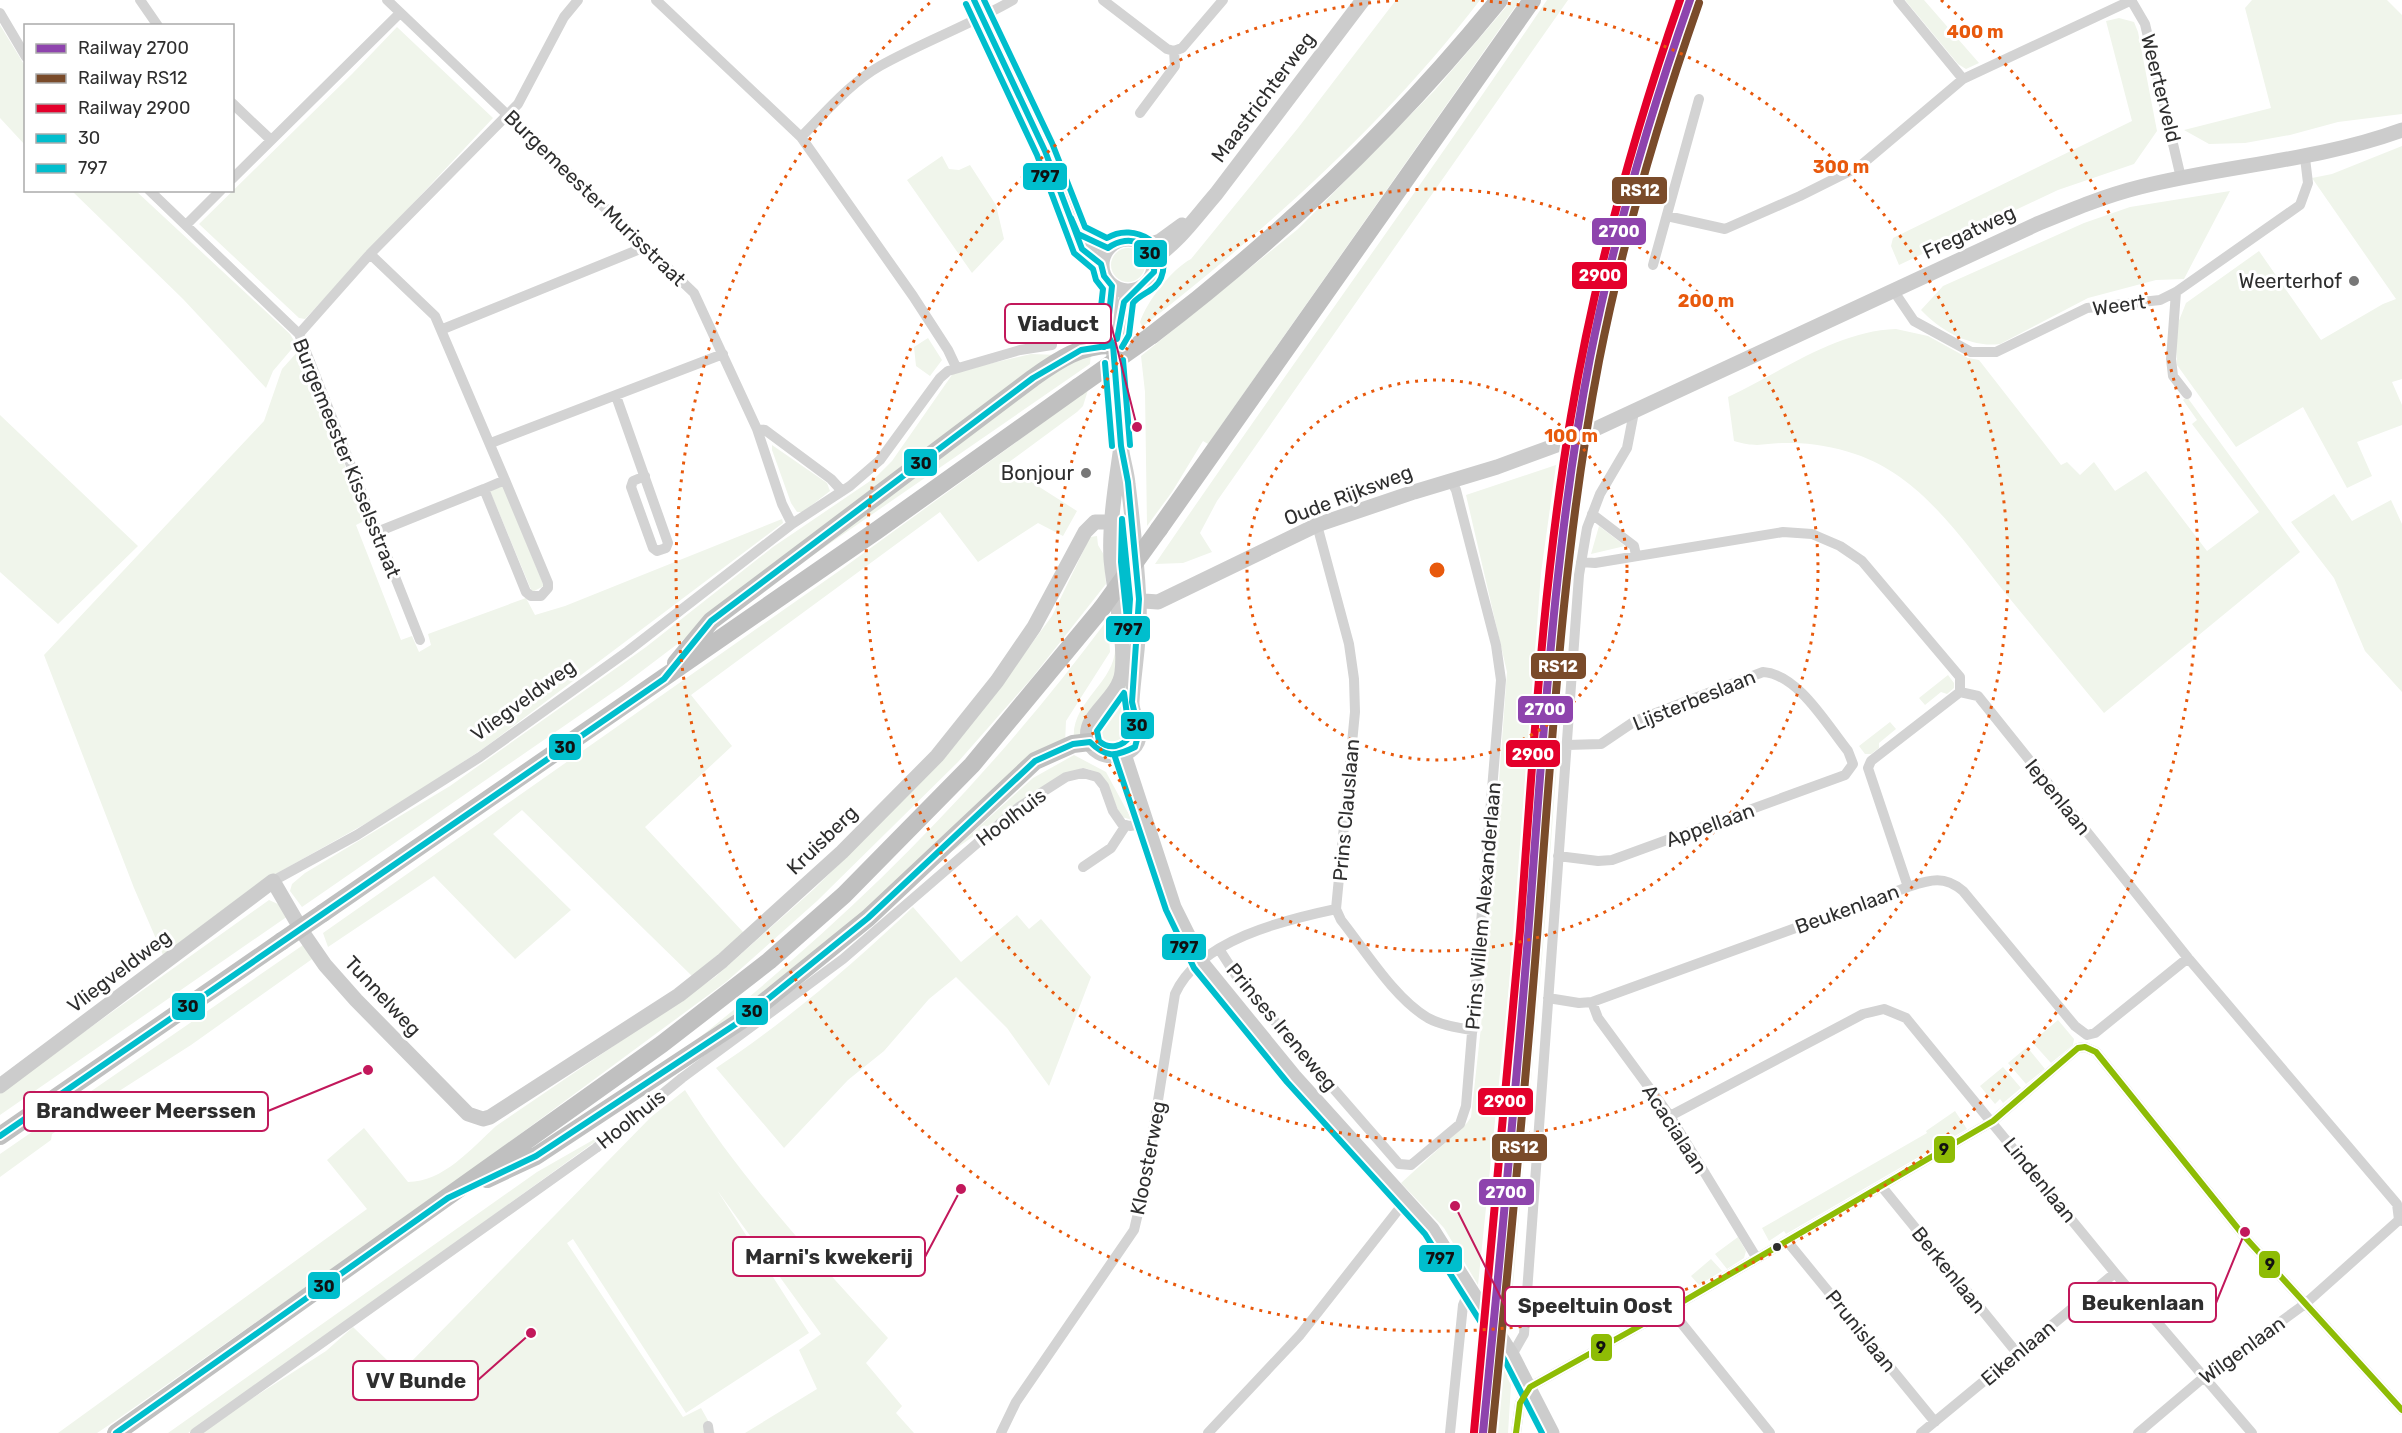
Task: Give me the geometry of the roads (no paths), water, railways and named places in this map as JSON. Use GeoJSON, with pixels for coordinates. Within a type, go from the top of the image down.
{"type":"FeatureCollection","features":[{"type":"Feature","properties":{"kind":"highway"},"geometry":{"type":"LineString","coordinates":[[0,1136],[664,679],[1152,335],[1251,256],[1345,170],[1425,87],[1499,0]]}},
{"type":"Feature","properties":{"kind":"highway"},"geometry":{"type":"LineString","coordinates":[[116,1433],[448,1198],[715,1004],[805,931],[896,844],[972,765],[1102,608],[1532,0]]}},
{"type":"Feature","properties":{"kind":"highway"},"geometry":{"type":"LineString","coordinates":[[664,679],[711,621],[1033,378],[1080,350],[1100,344],[1113,345]]}},
{"type":"Feature","properties":{"kind":"highway"},"geometry":{"type":"LineString","coordinates":[[448,1198],[536,1156],[742,1020],[868,918],[1035,761],[1073,744],[1090,742]]}},
{"type":"Feature","properties":{"kind":"street"},"geometry":{"type":"LineString","coordinates":[[140,0],[157,24]]}},
{"type":"Feature","properties":{"kind":"street","name":"Burgemeester Murisstraat"},"geometry":{"type":"LineString","coordinates":[[387,0],[694,293],[757,429],[782,504],[792,524]]}},
{"type":"Feature","properties":{"kind":"street"},"geometry":{"type":"LineString","coordinates":[[299,334],[370,254],[519,104],[564,17],[578,0]]}},
{"type":"Feature","properties":{"kind":"street"},"geometry":{"type":"LineString","coordinates":[[656,0],[801,137],[919,305],[948,350],[956,367]]}},
{"type":"Feature","properties":{"kind":"street"},"geometry":{"type":"LineString","coordinates":[[974,0],[1045,151],[1084,251],[1101,264]]}},
{"type":"Feature","properties":{"kind":"street"},"geometry":{"type":"LineString","coordinates":[[801,137],[848,91],[875,70],[982,18],[1013,0]]}},
{"type":"Feature","properties":{"kind":"street"},"geometry":{"type":"LineString","coordinates":[[1102,0],[1167,49],[1174,51],[1182,48],[1223,0]]}},
{"type":"Feature","properties":{"kind":"street","name":"Maastrichterweg"},"geometry":{"type":"LineString","coordinates":[[1153,259],[1189,230],[1195,218],[1222,186],[1363,0]]}},
{"type":"Feature","properties":{"kind":"street"},"geometry":{"type":"LineString","coordinates":[[1898,0],[1963,79]]}},
{"type":"Feature","properties":{"kind":"street","name":"Weerterveld"},"geometry":{"type":"LineString","coordinates":[[1667,216],[1725,229],[1800,196],[1860,166],[1963,79],[2132,0],[2145,24],[2181,178]]}},
{"type":"Feature","properties":{"kind":"street"},"geometry":{"type":"LineString","coordinates":[[0,13],[24,54]]}},
{"type":"Feature","properties":{"kind":"street"},"geometry":{"type":"LineString","coordinates":[[234,177],[400,13]]}},
{"type":"Feature","properties":{"kind":"street"},"geometry":{"type":"LineString","coordinates":[[1140,113],[1174,66],[1174,51]]}},
{"type":"Feature","properties":{"kind":"street"},"geometry":{"type":"LineString","coordinates":[[1653,265],[1699,99]]}},
{"type":"Feature","properties":{"kind":"street"},"geometry":{"type":"LineString","coordinates":[[234,105],[271,140]]}},
{"type":"Feature","properties":{"kind":"street","name":"Fregatweg"},"geometry":{"type":"LineString","coordinates":[[1576,438],[1893,290],[2088,203],[2140,187],[2181,178],[2305,158],[2402,130]]}},
{"type":"Feature","properties":{"kind":"street","name":"Weert"},"geometry":{"type":"LineString","coordinates":[[1893,290],[1914,321],[1960,347],[1983,354],[1996,352],[2087,308],[2160,300],[2176,292],[2300,204],[2308,183],[2305,158]]}},
{"type":"Feature","properties":{"kind":"street","name":"Burgemeester Kisselsstraat"},"geometry":{"type":"LineString","coordinates":[[151,192],[299,334],[420,640]]}},
{"type":"Feature","properties":{"kind":"street"},"geometry":{"type":"LineString","coordinates":[[186,225],[219,192]]}},
{"type":"Feature","properties":{"kind":"street","name":"Maastrichterweg"},"geometry":{"type":"LineString","coordinates":[[1145,246],[1160,241],[1195,218]]}},
{"type":"Feature","properties":{"kind":"street"},"geometry":{"type":"LineString","coordinates":[[1078,234],[1108,248]]}},
{"type":"Feature","properties":{"kind":"street"},"geometry":{"type":"LineString","coordinates":[[1113,345],[1120,334],[1122,308],[1130,292],[1142,287],[1149,280],[1153,270],[1153,259],[1145,246],[1127,239],[1116,242],[1108,248],[1101,264],[1104,276],[1112,286],[1130,292]]}},
{"type":"Feature","properties":{"kind":"street"},"geometry":{"type":"LineString","coordinates":[[442,329],[645,247]]}},
{"type":"Feature","properties":{"kind":"street"},"geometry":{"type":"LineString","coordinates":[[370,254],[435,316],[442,329],[548,583],[548,588],[541,596],[531,596],[526,592],[484,489]]}},
{"type":"Feature","properties":{"kind":"street"},"geometry":{"type":"LineString","coordinates":[[1112,286],[1107,334],[1113,345],[1121,446],[1128,482],[1139,599],[1132,707],[1139,737],[1132,749],[1124,754],[1105,755],[1090,742],[1088,733],[1091,720],[1110,700],[1120,681],[1123,661],[1112,560],[1113,522],[1121,446]]}},
{"type":"Feature","properties":{"kind":"street"},"geometry":{"type":"LineString","coordinates":[[2176,292],[2171,359],[2173,376],[2187,394]]}},
{"type":"Feature","properties":{"kind":"street","name":"Vliegveldweg"},"geometry":{"type":"LineString","coordinates":[[0,1086],[273,881],[357,835],[480,757],[627,651],[792,524],[842,492],[880,460],[940,378],[956,367],[1020,350],[1052,345]]}},
{"type":"Feature","properties":{"kind":"street"},"geometry":{"type":"LineString","coordinates":[[491,443],[723,354]]}},
{"type":"Feature","properties":{"kind":"street"},"geometry":{"type":"LineString","coordinates":[[616,396],[645,476],[668,543],[662,550],[653,548],[631,487],[633,481],[645,476]]}},
{"type":"Feature","properties":{"kind":"street"},"geometry":{"type":"LineString","coordinates":[[1512,1354],[1524,1334],[1581,562],[1587,528],[1600,494],[1628,448],[1634,412]]}},
{"type":"Feature","properties":{"kind":"street"},"geometry":{"type":"LineString","coordinates":[[757,429],[765,430],[821,472],[842,492]]}},
{"type":"Feature","properties":{"kind":"street","name":"Oude Rijksweg"},"geometry":{"type":"LineString","coordinates":[[1139,599],[1150,602],[1164,600],[1317,525],[1576,438]]}},
{"type":"Feature","properties":{"kind":"street"},"geometry":{"type":"LineString","coordinates":[[377,531],[505,480]]}},
{"type":"Feature","properties":{"kind":"street","name":"Prins Willem Alexanderlaan"},"geometry":{"type":"LineString","coordinates":[[1219,949],[1239,980],[1398,1164],[1407,1166],[1456,1128],[1463,1118],[1473,1030],[1501,680],[1496,645],[1456,490],[1451,481]]}},
{"type":"Feature","properties":{"kind":"street"},"geometry":{"type":"LineString","coordinates":[[1593,514],[1634,546],[1636,555]]}},
{"type":"Feature","properties":{"kind":"street","name":"Kruisberg"},"geometry":{"type":"LineString","coordinates":[[483,1119],[499,1113],[679,994],[753,934],[842,852],[937,756],[997,681],[1034,627],[1087,529],[1099,521],[1113,522]]}},
{"type":"Feature","properties":{"kind":"street"},"geometry":{"type":"LineString","coordinates":[[1113,522],[1121,540],[1125,589],[1139,599]]}},
{"type":"Feature","properties":{"kind":"street","name":"Prins Clauslaan"},"geometry":{"type":"LineString","coordinates":[[1317,525],[1348,644],[1354,679],[1355,712],[1336,909],[1348,929],[1411,1005],[1428,1018],[1449,1026],[1473,1030]]}},
{"type":"Feature","properties":{"kind":"street"},"geometry":{"type":"LineString","coordinates":[[1581,562],[1595,563],[1783,532],[1812,534],[1840,546],[1862,561],[1960,677],[1960,692],[1871,761],[1868,768],[1908,887]]}},
{"type":"Feature","properties":{"kind":"street","name":"Lijsterbeslaan"},"geometry":{"type":"LineString","coordinates":[[1567,745],[1601,744],[1635,721],[1763,672],[1775,673],[1796,686],[1848,752],[1853,764]]}},
{"type":"Feature","properties":{"kind":"street","name":"Iepenlaan"},"geometry":{"type":"LineString","coordinates":[[1960,692],[1978,696],[2188,958],[2397,1204],[2401,1220]]}},
{"type":"Feature","properties":{"kind":"street","name":"Prinses Ireneweg"},"geometry":{"type":"LineString","coordinates":[[1124,754],[1174,907],[1202,963],[1294,1076],[1432,1229],[1512,1354],[1552,1433]]}},
{"type":"Feature","properties":{"kind":"street"},"geometry":{"type":"LineString","coordinates":[[1853,764],[1868,768]]}},
{"type":"Feature","properties":{"kind":"street","name":"Appellaan"},"geometry":{"type":"LineString","coordinates":[[1558,856],[1598,861],[1612,860],[1845,775],[1853,764]]}},
{"type":"Feature","properties":{"kind":"street","name":"Hoolhuis"},"geometry":{"type":"LineString","coordinates":[[195,1433],[596,1148],[682,1078],[843,959],[1019,807],[1066,777],[1088,773],[1101,781],[1116,815],[1126,825]]}},
{"type":"Feature","properties":{"kind":"street"},"geometry":{"type":"LineString","coordinates":[[1083,867],[1111,848],[1126,825],[1148,823]]}},
{"type":"Feature","properties":{"kind":"street","name":"Beukenlaan"},"geometry":{"type":"LineString","coordinates":[[1548,998],[1579,1004],[1592,1002],[1908,887],[1941,879],[1959,888],[2074,1026],[2086,1035]]}},
{"type":"Feature","properties":{"kind":"street","name":"Tunnelweg"},"geometry":{"type":"LineString","coordinates":[[273,881],[305,936],[356,1000],[463,1109],[483,1119]]}},
{"type":"Feature","properties":{"kind":"street","name":"Kloosterweg"},"geometry":{"type":"LineString","coordinates":[[1001,1433],[1016,1402],[1134,1230],[1144,1188],[1175,994],[1185,978],[1219,949],[1236,939],[1278,923],[1336,909]]}},
{"type":"Feature","properties":{"kind":"street"},"geometry":{"type":"LineString","coordinates":[[2085,1047],[2086,1035],[2100,1030],[2188,958]]}},
{"type":"Feature","properties":{"kind":"street","name":"Acacialaan"},"geometry":{"type":"LineString","coordinates":[[1592,1002],[1599,1018],[1670,1116],[1756,1257]]}},
{"type":"Feature","properties":{"kind":"street","name":"Lindenlaan"},"geometry":{"type":"LineString","coordinates":[[1670,1116],[1863,1014],[1884,1009],[1906,1018],[1993,1121],[2115,1273],[2252,1433]]}},
{"type":"Feature","properties":{"kind":"street"},"geometry":{"type":"LineString","coordinates":[[1516,1433],[1520,1403],[1530,1387],[1670,1309],[1993,1121],[2078,1048],[2085,1047],[2096,1052],[2244,1236],[2402,1410]]}},
{"type":"Feature","properties":{"kind":"street","name":"Berkenlaan"},"geometry":{"type":"LineString","coordinates":[[1882,1187],[2017,1353]]}},
{"type":"Feature","properties":{"kind":"street"},"geometry":{"type":"LineString","coordinates":[[1208,1433],[1300,1335],[1406,1200]]}},
{"type":"Feature","properties":{"kind":"street","name":"Wilgenlaan"},"geometry":{"type":"LineString","coordinates":[[2138,1433],[2203,1378],[2305,1304],[2401,1220]]}},
{"type":"Feature","properties":{"kind":"street","name":"Prunislaan"},"geometry":{"type":"LineString","coordinates":[[1787,1241],[1935,1422]]}},
{"type":"Feature","properties":{"kind":"street","name":"Eikenlaan"},"geometry":{"type":"LineString","coordinates":[[1921,1433],[2115,1273]]}},
{"type":"Feature","properties":{"kind":"street"},"geometry":{"type":"LineString","coordinates":[[1450,1433],[1463,1305],[1469,1290]]}},
{"type":"Feature","properties":{"kind":"street"},"geometry":{"type":"LineString","coordinates":[[1670,1309],[1770,1433]]}},
{"type":"Feature","properties":{"kind":"rail line","name":"2900"},"geometry":{"type":"LineString","coordinates":[[1474,1432],[1515,994],[1540,673],[1561,480],[1581,363],[1604,258],[1631,154],[1680,0]]}},
{"type":"Feature","properties":{"kind":"rail line","name":"2700"},"geometry":{"type":"LineString","coordinates":[[1483,1433],[1520,1041],[1552,633],[1568,495],[1590,358],[1621,222],[1660,88],[1690,0]]}},
{"type":"Feature","properties":{"kind":"rail line","name":"RS12"},"geometry":{"type":"LineString","coordinates":[[1492,1433],[1529,1042],[1561,635],[1577,497],[1599,361],[1630,225],[1669,91],[1699,3]]}},
{"type":"Feature","properties":{"kind":"place","name":"Weerterhof"},"geometry":{"type":"Point","coordinates":[2354,281]}},
{"type":"Feature","properties":{"kind":"place","name":"Viaduct"},"geometry":{"type":"Point","coordinates":[1137,427]}},
{"type":"Feature","properties":{"kind":"place","name":"Bonjour"},"geometry":{"type":"Point","coordinates":[1086,473]}},
{"type":"Feature","properties":{"kind":"place","name":"Brandweer Meerssen"},"geometry":{"type":"Point","coordinates":[368,1070]}},
{"type":"Feature","properties":{"kind":"place","name":"Marni's kwekerij"},"geometry":{"type":"Point","coordinates":[961,1189]}},
{"type":"Feature","properties":{"kind":"place","name":"Speeltuin Oost"},"geometry":{"type":"Point","coordinates":[1455,1206]}},
{"type":"Feature","properties":{"kind":"place","name":"Beukenlaan"},"geometry":{"type":"Point","coordinates":[2245,1232]}},
{"type":"Feature","properties":{"kind":"place","name":"VV Bunde"},"geometry":{"type":"Point","coordinates":[531,1333]}}]}
